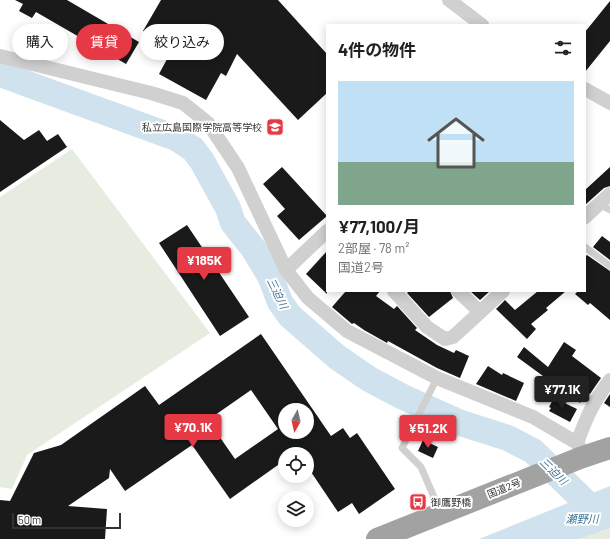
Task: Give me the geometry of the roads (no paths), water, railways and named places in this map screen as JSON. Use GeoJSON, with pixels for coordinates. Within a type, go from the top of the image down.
{"type":"FeatureCollection","features":[{"type":"Feature","properties":{"kind":"highway","name":"国道2号"},"geometry":{"type":"LineString","coordinates":[[377,539],[537,476],[581,452],[610,448]]}},
{"type":"Feature","properties":{"kind":"street"},"geometry":{"type":"LineString","coordinates":[[449,0],[481,24]]}},
{"type":"Feature","properties":{"kind":"street"},"geometry":{"type":"LineString","coordinates":[[0,56],[151,92],[183,103],[208,123],[238,168],[286,270],[308,298],[347,331],[435,382],[533,417],[581,452],[589,411],[610,380]]}},
{"type":"Feature","properties":{"kind":"street"},"geometry":{"type":"LineString","coordinates":[[586,90],[610,103]]}},
{"type":"Feature","properties":{"kind":"street"},"geometry":{"type":"LineString","coordinates":[[586,216],[604,207],[610,194]]}},
{"type":"Feature","properties":{"kind":"street"},"geometry":{"type":"LineString","coordinates":[[286,270],[326,233]]}},
{"type":"Feature","properties":{"kind":"street"},"geometry":{"type":"LineString","coordinates":[[395,292],[427,327],[445,339],[453,337],[502,292]]}},
{"type":"Feature","properties":{"kind":"street"},"geometry":{"type":"LineString","coordinates":[[459,292],[480,312]]}},
{"type":"Feature","properties":{"kind":"lane"},"geometry":{"type":"LineString","coordinates":[[586,248],[610,266]]}},
{"type":"Feature","properties":{"kind":"lane"},"geometry":{"type":"LineString","coordinates":[[435,382],[402,448],[421,467],[441,514]]}},
{"type":"Feature","properties":{"kind":"water","name":"瀬野川"},"geometry":{"type":"Polygon","coordinates":[[[610,486],[610,528],[580,539],[479,539],[610,486]]]}},
{"type":"Feature","properties":{"kind":"waterway","name":"三迫川"},"geometry":{"type":"LineString","coordinates":[[0,74],[176,138],[193,149],[202,161],[228,208],[233,223],[253,248],[270,276],[280,302],[290,316],[337,357],[369,379],[403,397],[461,423],[508,438],[533,451],[599,515]]}},
{"type":"Feature","properties":{"kind":"place","name":"私立広島国際学院高等学校"},"geometry":{"type":"Point","coordinates":[275,127]}},
{"type":"Feature","properties":{"kind":"place","name":"御鷹野橋"},"geometry":{"type":"Point","coordinates":[418,502]}}]}
